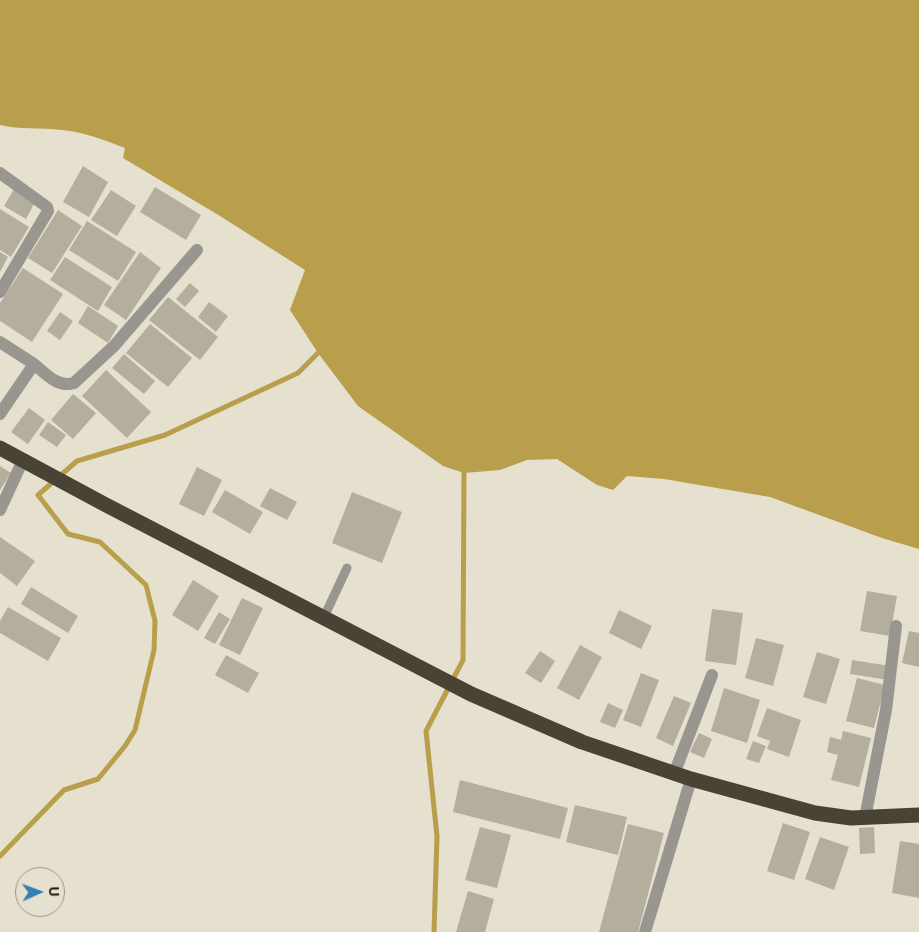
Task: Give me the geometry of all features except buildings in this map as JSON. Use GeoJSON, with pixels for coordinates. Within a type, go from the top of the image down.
{"type":"FeatureCollection","features":[{"type":"Feature","properties":{"kind":"highway"},"geometry":{"type":"LineString","coordinates":[[0,448],[470,694],[582,742],[674,774],[815,813],[846,818],[919,815]]}},
{"type":"Feature","properties":{"kind":"street"},"geometry":{"type":"LineString","coordinates":[[0,173],[47,207],[48,211],[0,292]]}},
{"type":"Feature","properties":{"kind":"street"},"geometry":{"type":"LineString","coordinates":[[0,342],[34,364],[59,384],[68,385],[74,383],[114,346],[198,250]]}},
{"type":"Feature","properties":{"kind":"street"},"geometry":{"type":"LineString","coordinates":[[0,414],[34,364]]}},
{"type":"Feature","properties":{"kind":"street"},"geometry":{"type":"LineString","coordinates":[[0,510],[30,463]]}},
{"type":"Feature","properties":{"kind":"street"},"geometry":{"type":"LineString","coordinates":[[864,818],[886,710],[896,626]]}},
{"type":"Feature","properties":{"kind":"street"},"geometry":{"type":"LineString","coordinates":[[674,774],[712,675]]}},
{"type":"Feature","properties":{"kind":"street"},"geometry":{"type":"LineString","coordinates":[[646,932],[691,779]]}},
{"type":"Feature","properties":{"kind":"lane"},"geometry":{"type":"LineString","coordinates":[[324,617],[347,568]]}},
{"type":"Feature","properties":{"kind":"shaded area"},"geometry":{"type":"Polygon","coordinates":[[[0,0],[919,0],[919,549],[882,538],[770,497],[664,479],[627,476],[613,490],[597,485],[557,459],[527,460],[500,470],[464,473],[443,466],[358,406],[318,353],[290,310],[305,270],[123,158],[125,148],[70,131],[0,125],[0,0]]]}},
{"type":"Feature","properties":{"kind":"waterway"},"geometry":{"type":"LineString","coordinates":[[0,856],[64,790],[98,779],[125,746],[135,730],[154,650],[155,621],[146,585],[100,542],[68,534],[38,495],[77,461],[165,435],[298,373],[318,353]]}},
{"type":"Feature","properties":{"kind":"waterway"},"geometry":{"type":"LineString","coordinates":[[434,932],[437,836],[426,731],[463,660],[464,473]]}}]}
